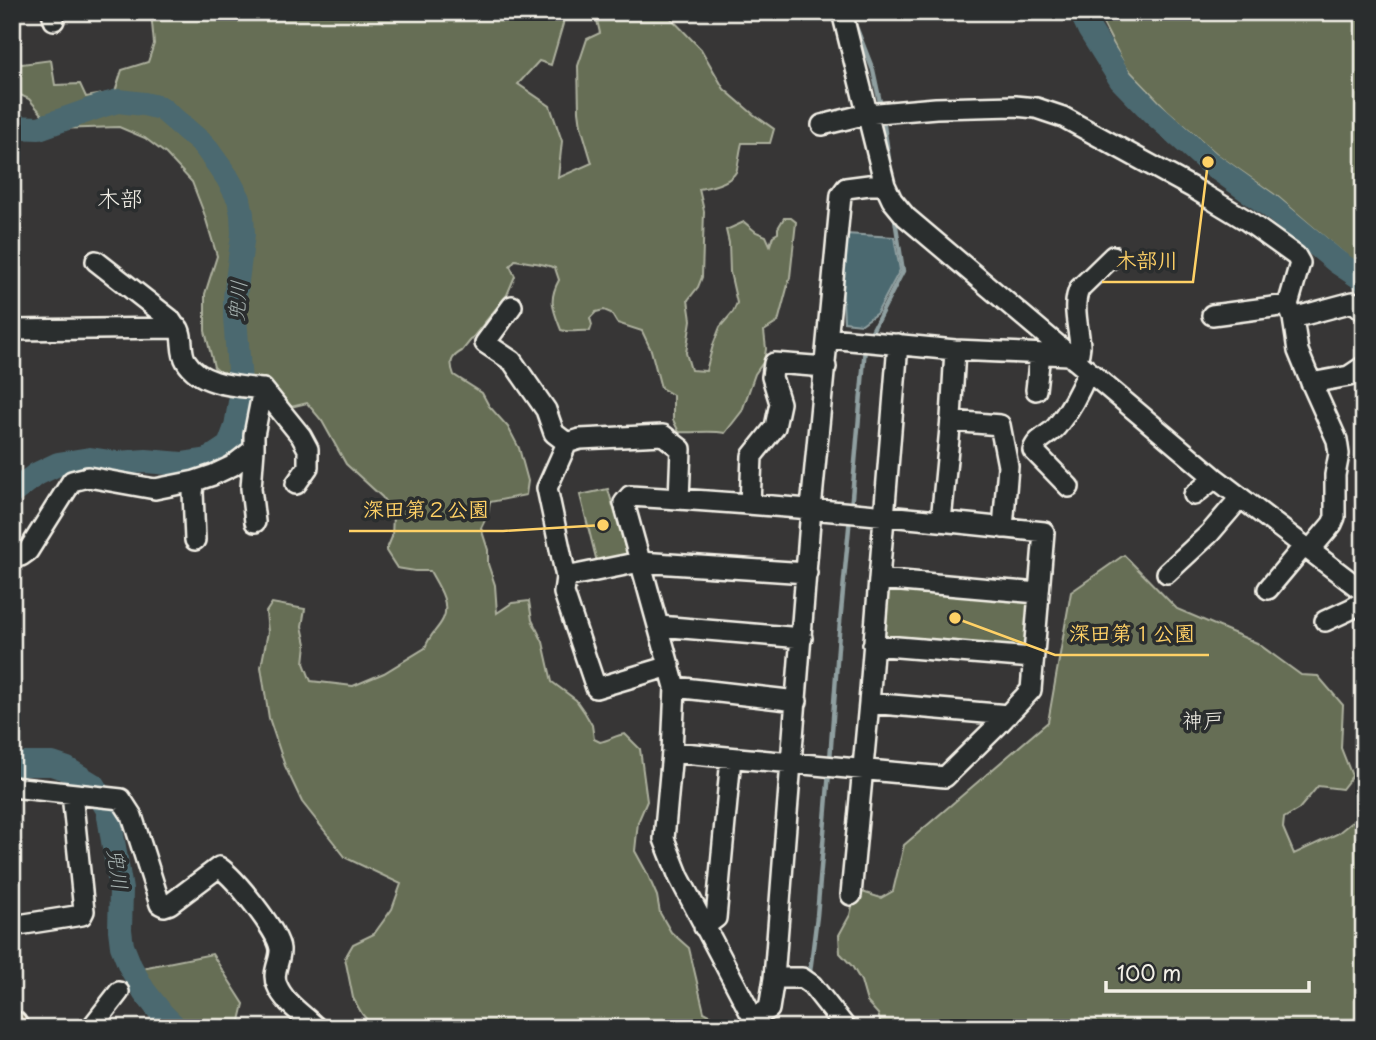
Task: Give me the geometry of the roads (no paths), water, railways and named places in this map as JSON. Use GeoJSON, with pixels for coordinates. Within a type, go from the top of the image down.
{"type":"FeatureCollection","features":[{"type":"Feature","properties":{"kind":"street"},"geometry":{"type":"LineString","coordinates":[[842,12],[886,185],[892,200],[906,217],[1215,478],[1364,592]]}},
{"type":"Feature","properties":{"kind":"street"},"geometry":{"type":"LineString","coordinates":[[822,125],[867,114],[936,108],[1036,108],[1063,117],[1193,188],[1246,220],[1296,256],[1300,263],[1290,311],[1298,351],[1337,440],[1339,454],[1335,475],[1335,517],[1332,524],[1268,589]]}},
{"type":"Feature","properties":{"kind":"street"},"geometry":{"type":"LineString","coordinates":[[672,752],[792,764],[945,777],[1031,690],[1044,532],[811,509],[679,499],[630,496],[624,503],[675,687],[664,839],[679,877],[753,1018],[769,1009],[774,978],[792,764],[802,638],[811,509],[841,195],[846,188],[886,185]]}},
{"type":"Feature","properties":{"kind":"street"},"geometry":{"type":"LineString","coordinates":[[1069,487],[1033,450],[1036,443],[1055,429],[1080,392],[1077,295],[1080,288],[1113,256]]}},
{"type":"Feature","properties":{"kind":"street"},"geometry":{"type":"LineString","coordinates":[[96,261],[179,329],[184,359],[194,370],[224,385],[264,389],[308,449],[308,467],[296,484]]}},
{"type":"Feature","properties":{"kind":"street"},"geometry":{"type":"LineString","coordinates":[[1212,315],[1290,311],[1353,302],[1364,311]]}},
{"type":"Feature","properties":{"kind":"street"},"geometry":{"type":"LineString","coordinates":[[512,306],[485,343],[512,362],[546,410],[554,433],[567,443]]}},
{"type":"Feature","properties":{"kind":"street"},"geometry":{"type":"LineString","coordinates":[[12,330],[176,328]]}},
{"type":"Feature","properties":{"kind":"street"},"geometry":{"type":"LineString","coordinates":[[829,338],[955,351],[1040,354],[1077,362]]}},
{"type":"Feature","properties":{"kind":"street"},"geometry":{"type":"LineString","coordinates":[[851,895],[898,344]]}},
{"type":"Feature","properties":{"kind":"street"},"geometry":{"type":"LineString","coordinates":[[941,521],[955,351]]}},
{"type":"Feature","properties":{"kind":"street"},"geometry":{"type":"LineString","coordinates":[[1036,390],[1040,354]]}},
{"type":"Feature","properties":{"kind":"street"},"geometry":{"type":"LineString","coordinates":[[750,504],[751,456],[775,427],[780,403],[772,377],[774,363],[826,367]]}},
{"type":"Feature","properties":{"kind":"street"},"geometry":{"type":"LineString","coordinates":[[1311,383],[1349,376],[1364,366]]}},
{"type":"Feature","properties":{"kind":"street"},"geometry":{"type":"LineString","coordinates":[[255,522],[251,488],[254,435],[264,389]]}},
{"type":"Feature","properties":{"kind":"street"},"geometry":{"type":"LineString","coordinates":[[951,421],[1000,425],[1008,466],[1003,528]]}},
{"type":"Feature","properties":{"kind":"street"},"geometry":{"type":"LineString","coordinates":[[670,666],[596,688],[564,593],[566,577],[547,488],[567,443],[580,439],[663,435],[681,449],[679,499]]}},
{"type":"Feature","properties":{"kind":"street"},"geometry":{"type":"LineString","coordinates":[[12,556],[21,556],[28,551],[72,481],[88,477],[155,489],[213,475],[232,466],[254,449]]}},
{"type":"Feature","properties":{"kind":"street"},"geometry":{"type":"LineString","coordinates":[[1194,495],[1215,478]]}},
{"type":"Feature","properties":{"kind":"street"},"geometry":{"type":"LineString","coordinates":[[195,481],[195,540]]}},
{"type":"Feature","properties":{"kind":"street"},"geometry":{"type":"LineString","coordinates":[[1167,573],[1210,533],[1240,498]]}},
{"type":"Feature","properties":{"kind":"street"},"geometry":{"type":"LineString","coordinates":[[566,577],[640,562],[807,573]]}},
{"type":"Feature","properties":{"kind":"street"},"geometry":{"type":"LineString","coordinates":[[879,579],[1038,593]]}},
{"type":"Feature","properties":{"kind":"street"},"geometry":{"type":"LineString","coordinates":[[1325,621],[1364,601]]}},
{"type":"Feature","properties":{"kind":"street"},"geometry":{"type":"LineString","coordinates":[[659,626],[802,638]]}},
{"type":"Feature","properties":{"kind":"street"},"geometry":{"type":"LineString","coordinates":[[873,645],[1033,658]]}},
{"type":"Feature","properties":{"kind":"street"},"geometry":{"type":"LineString","coordinates":[[675,687],[797,701]]}},
{"type":"Feature","properties":{"kind":"street"},"geometry":{"type":"LineString","coordinates":[[869,703],[1008,715]]}},
{"type":"Feature","properties":{"kind":"street"},"geometry":{"type":"LineString","coordinates":[[704,927],[716,918],[731,758]]}},
{"type":"Feature","properties":{"kind":"street"},"geometry":{"type":"LineString","coordinates":[[12,787],[121,799],[132,817],[160,904],[164,906],[219,867],[225,871],[276,936],[280,949],[275,981],[282,995],[317,1028]]}},
{"type":"Feature","properties":{"kind":"street"},"geometry":{"type":"LineString","coordinates":[[12,926],[82,915],[84,911],[72,794]]}},
{"type":"Feature","properties":{"kind":"street"},"geometry":{"type":"LineString","coordinates":[[774,978],[802,978],[812,985],[846,1028]]}},
{"type":"Feature","properties":{"kind":"street"},"geometry":{"type":"LineString","coordinates":[[91,1028],[119,992]]}},
{"type":"Feature","properties":{"kind":"water"},"geometry":{"type":"Polygon","coordinates":[[[846,234],[894,237],[900,270],[877,313],[862,324],[844,322],[842,278],[846,234]]]}},
{"type":"Feature","properties":{"kind":"waterway"},"geometry":{"type":"LineString","coordinates":[[1081,12],[1121,80],[1152,112],[1208,162],[1271,207],[1337,262],[1364,280]]}},
{"type":"Feature","properties":{"kind":"waterway"},"geometry":{"type":"LineString","coordinates":[[853,19],[873,70],[881,107]]}},
{"type":"Feature","properties":{"kind":"waterway","name":"兜川"},"geometry":{"type":"LineString","coordinates":[[12,127],[39,128],[118,101],[161,108],[204,145],[227,177],[239,199],[243,234],[235,297],[241,396],[236,427],[229,446],[208,460],[182,464],[146,461],[117,463],[90,459],[58,464],[37,474],[12,493]]}},
{"type":"Feature","properties":{"kind":"waterway"},"geometry":{"type":"LineString","coordinates":[[883,119],[890,166]]}},
{"type":"Feature","properties":{"kind":"waterway"},"geometry":{"type":"LineString","coordinates":[[870,335],[903,271],[894,213]]}},
{"type":"Feature","properties":{"kind":"waterway"},"geometry":{"type":"LineString","coordinates":[[851,509],[865,347]]}},
{"type":"Feature","properties":{"kind":"waterway"},"geometry":{"type":"LineString","coordinates":[[830,760],[850,517]]}},
{"type":"Feature","properties":{"kind":"waterway","name":"兜川"},"geometry":{"type":"LineString","coordinates":[[12,764],[52,764],[67,769],[93,785],[108,810],[121,890],[122,946],[144,991],[176,1028]]}},
{"type":"Feature","properties":{"kind":"waterway"},"geometry":{"type":"LineString","coordinates":[[812,975],[810,972],[829,772]]}},
{"type":"Feature","properties":{"kind":"place","name":"木部川"},"geometry":{"type":"Point","coordinates":[1208,162]}},
{"type":"Feature","properties":{"kind":"place","name":"深田第２公園"},"geometry":{"type":"Point","coordinates":[603,525]}},
{"type":"Feature","properties":{"kind":"place","name":"深田第１公園"},"geometry":{"type":"Point","coordinates":[955,618]}},
{"type":"Feature","properties":{"kind":"district","name":"木部"},"geometry":{"type":"Point","coordinates":[120,199]}},
{"type":"Feature","properties":{"kind":"district","name":"神戸"},"geometry":{"type":"Point","coordinates":[1203,721]}}]}
